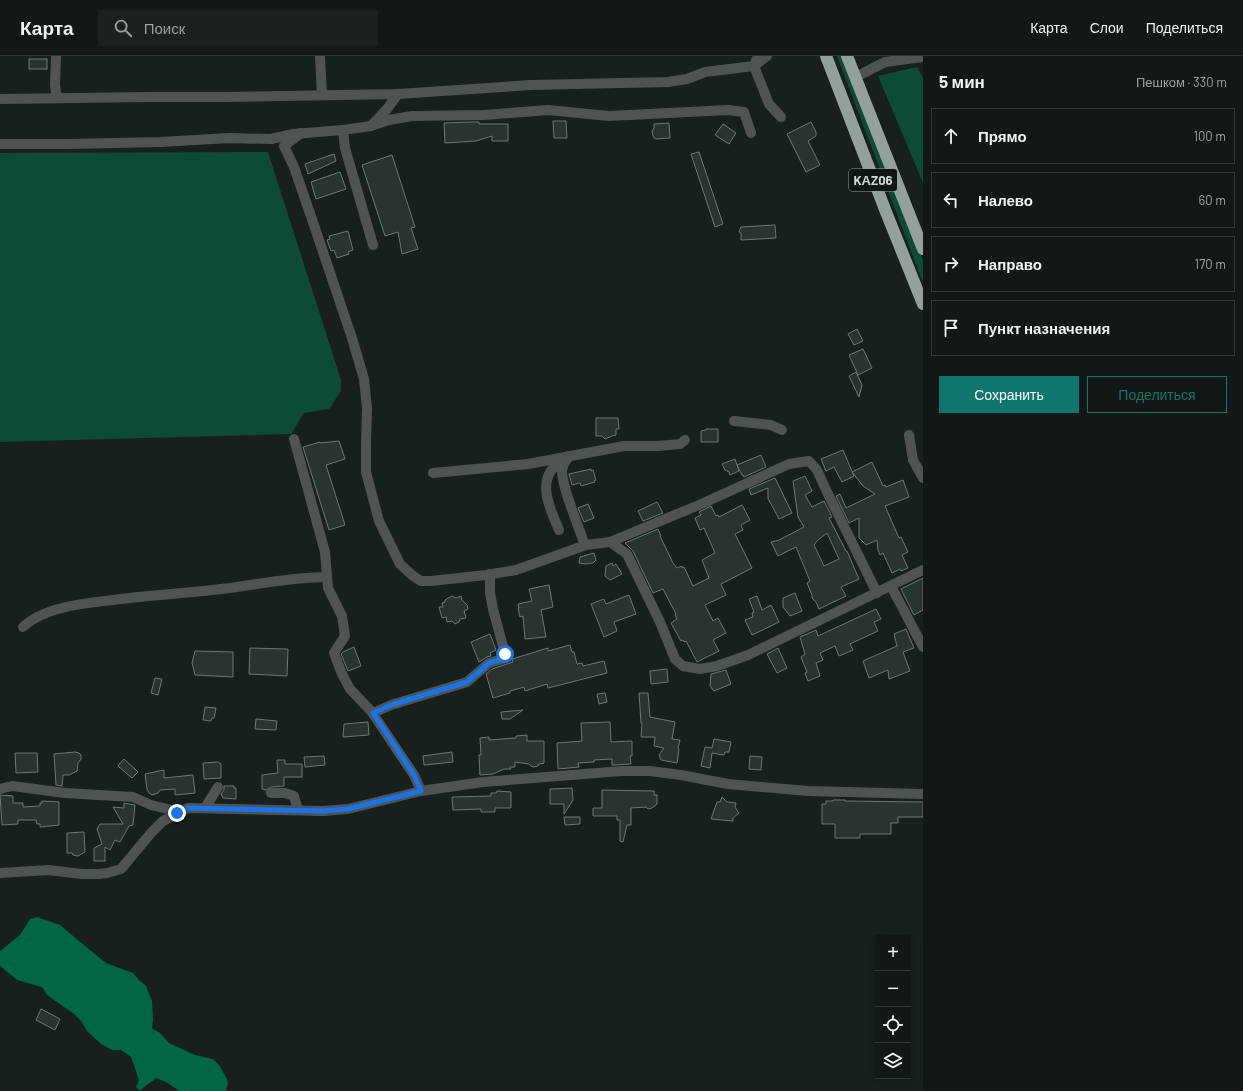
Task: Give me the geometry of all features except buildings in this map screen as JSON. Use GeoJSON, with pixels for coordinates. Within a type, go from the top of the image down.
{"type":"FeatureCollection","features":[{"type":"Feature","properties":{"kind":"highway","name":"KАZ06"},"geometry":{"type":"LineString","coordinates":[[826,56],[923,304]]}},
{"type":"Feature","properties":{"kind":"highway","name":"KАZ06"},"geometry":{"type":"LineString","coordinates":[[848,56],[923,250]]}},
{"type":"Feature","properties":{"kind":"street"},"geometry":{"type":"LineString","coordinates":[[56,56],[55,85],[57,98]]}},
{"type":"Feature","properties":{"kind":"street"},"geometry":{"type":"LineString","coordinates":[[320,56],[322,95]]}},
{"type":"Feature","properties":{"kind":"street"},"geometry":{"type":"LineString","coordinates":[[757,56],[754,66],[769,104],[782,117]]}},
{"type":"Feature","properties":{"kind":"street"},"geometry":{"type":"LineString","coordinates":[[0,99],[398,94],[531,85],[668,82],[687,79],[705,72],[754,66],[768,56]]}},
{"type":"Feature","properties":{"kind":"street"},"geometry":{"type":"LineString","coordinates":[[856,77],[885,62],[923,57]]}},
{"type":"Feature","properties":{"kind":"street"},"geometry":{"type":"LineString","coordinates":[[371,126],[388,109],[398,94]]}},
{"type":"Feature","properties":{"kind":"street"},"geometry":{"type":"LineString","coordinates":[[0,144],[161,142],[229,138],[271,139],[293,134],[371,126],[389,120],[412,116],[484,115],[548,110],[609,116],[728,110],[744,112],[751,133]]}},
{"type":"Feature","properties":{"kind":"street"},"geometry":{"type":"LineString","coordinates":[[342,130],[345,148],[373,245]]}},
{"type":"Feature","properties":{"kind":"street"},"geometry":{"type":"LineString","coordinates":[[301,133],[284,146],[294,167],[315,228],[352,338],[364,379],[367,408],[366,472],[379,521],[400,564],[413,576],[421,581],[431,582],[516,570],[586,544],[610,542],[698,506],[789,464],[809,461],[817,470],[877,593]]}},
{"type":"Feature","properties":{"kind":"street"},"geometry":{"type":"LineString","coordinates":[[734,421],[771,425],[782,430]]}},
{"type":"Feature","properties":{"kind":"street"},"geometry":{"type":"LineString","coordinates":[[909,435],[913,460],[923,478]]}},
{"type":"Feature","properties":{"kind":"street"},"geometry":{"type":"LineString","coordinates":[[294,439],[325,552],[328,588],[342,616],[344,636],[334,652],[342,674],[350,689],[373,713],[414,775],[421,791]]}},
{"type":"Feature","properties":{"kind":"street"},"geometry":{"type":"LineString","coordinates":[[433,473],[528,464],[624,446],[658,446],[680,444],[685,440]]}},
{"type":"Feature","properties":{"kind":"street"},"geometry":{"type":"LineString","coordinates":[[559,530],[547,500],[546,485],[549,473],[554,467],[569,456]]}},
{"type":"Feature","properties":{"kind":"street"},"geometry":{"type":"LineString","coordinates":[[569,456],[562,471],[564,484],[583,540]]}},
{"type":"Feature","properties":{"kind":"street"},"geometry":{"type":"LineString","coordinates":[[610,542],[627,554],[660,622],[675,659],[683,666],[700,668],[717,666],[748,655],[923,570]]}},
{"type":"Feature","properties":{"kind":"street"},"geometry":{"type":"LineString","coordinates":[[373,713],[391,705],[467,682],[489,663],[503,659],[505,654],[490,593],[490,574]]}},
{"type":"Feature","properties":{"kind":"street"},"geometry":{"type":"LineString","coordinates":[[23,627],[31,619],[59,609],[88,604],[222,589],[294,579],[327,577]]}},
{"type":"Feature","properties":{"kind":"street"},"geometry":{"type":"LineString","coordinates":[[892,586],[923,647]]}},
{"type":"Feature","properties":{"kind":"street"},"geometry":{"type":"LineString","coordinates":[[0,873],[48,870],[82,874],[103,874],[121,869],[163,821],[188,808],[323,811],[348,809],[421,791],[484,782],[622,771],[650,771],[728,784],[808,791],[923,794]]}},
{"type":"Feature","properties":{"kind":"street"},"geometry":{"type":"LineString","coordinates":[[0,788],[12,786],[133,797],[151,805],[177,813]]}},
{"type":"Feature","properties":{"kind":"street"},"geometry":{"type":"LineString","coordinates":[[205,808],[218,787]]}},
{"type":"Feature","properties":{"kind":"street"},"geometry":{"type":"LineString","coordinates":[[270,793],[285,793],[294,796],[298,810]]}},
{"type":"Feature","properties":{"kind":"shaded area"},"geometry":{"type":"Polygon","coordinates":[[[837,56],[843,56],[923,260],[923,283],[837,56]]]}},
{"type":"Feature","properties":{"kind":"shaded area"},"geometry":{"type":"Polygon","coordinates":[[[917,67],[923,78],[923,183],[878,76],[917,67]]]}},
{"type":"Feature","properties":{"kind":"shaded area"},"geometry":{"type":"Polygon","coordinates":[[[268,152],[341,380],[341,391],[329,409],[304,413],[291,434],[0,442],[0,153],[268,152]]]}},
{"type":"Feature","properties":{"kind":"shaded area"},"geometry":{"type":"Polygon","coordinates":[[[37,917],[60,925],[106,963],[133,973],[146,986],[152,1001],[152,1028],[160,1033],[169,1043],[195,1055],[213,1059],[219,1065],[227,1079],[228,1084],[226,1091],[179,1091],[166,1082],[156,1078],[140,1091],[136,1087],[139,1080],[131,1057],[121,1050],[112,1050],[101,1044],[87,1031],[82,1022],[74,1014],[47,995],[42,987],[17,980],[0,966],[0,951],[20,935],[30,919],[37,917]]]}},
{"type":"Feature","properties":{"kind":"route"},"geometry":{"type":"LineString","coordinates":[[177,813],[188,808],[323,811],[348,809],[421,791],[414,775],[373,713],[415,697],[467,682],[489,663],[503,659],[505,654]]}}]}
